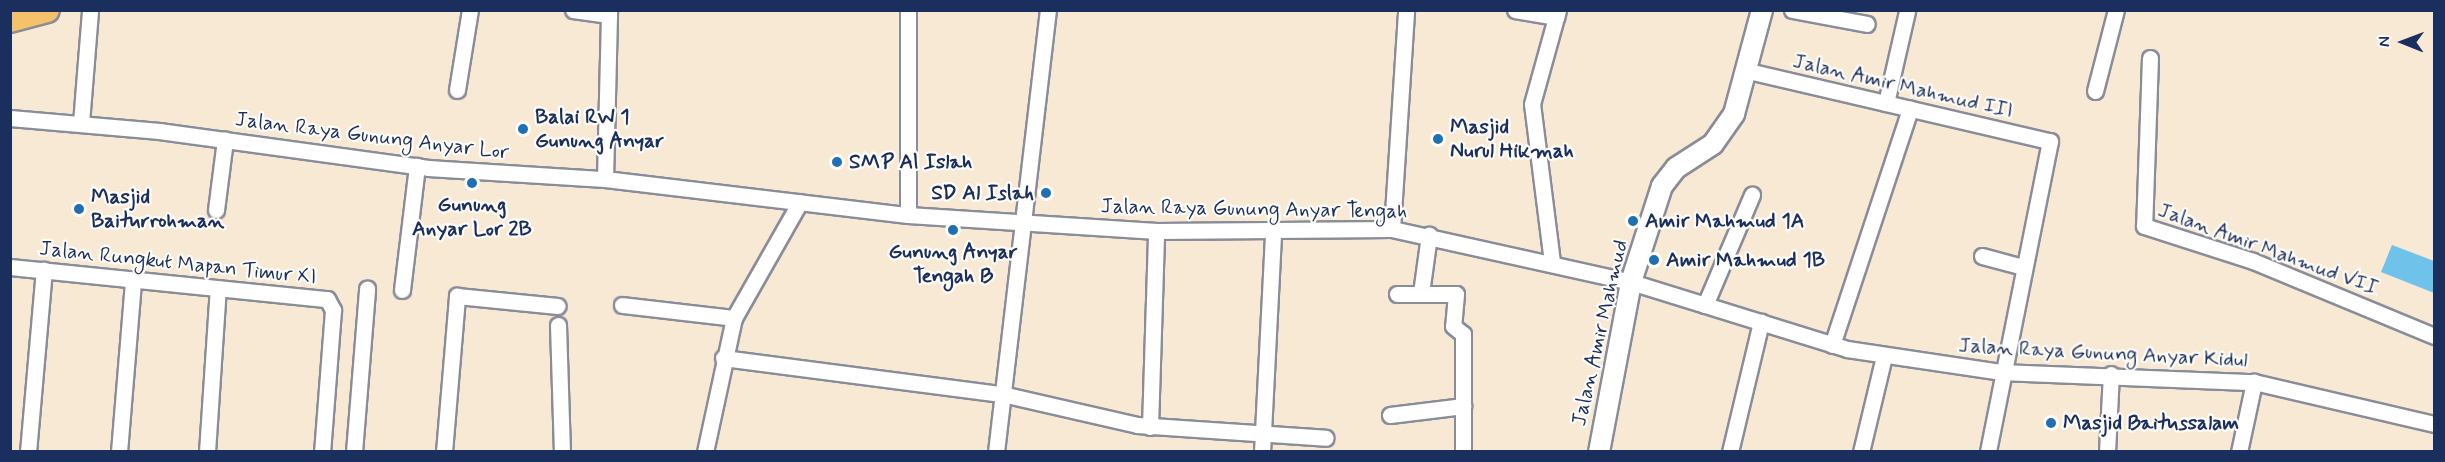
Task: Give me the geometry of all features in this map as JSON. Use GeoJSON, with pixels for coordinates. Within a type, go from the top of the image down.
{"type":"FeatureCollection","features":[{"type":"Feature","properties":{"kind":"main road"},"geometry":{"type":"LineString","coordinates":[[10,20],[47,10]]}},
{"type":"Feature","properties":{"kind":"street"},"geometry":{"type":"LineString","coordinates":[[81,123],[90,10]]}},
{"type":"Feature","properties":{"kind":"street"},"geometry":{"type":"LineString","coordinates":[[457,90],[470,10]]}},
{"type":"Feature","properties":{"kind":"street"},"geometry":{"type":"LineString","coordinates":[[573,10],[609,13],[605,180]]}},
{"type":"Feature","properties":{"kind":"street"},"geometry":{"type":"LineString","coordinates":[[908,10],[908,215]]}},
{"type":"Feature","properties":{"kind":"street"},"geometry":{"type":"LineString","coordinates":[[996,452],[1048,10]]}},
{"type":"Feature","properties":{"kind":"street"},"geometry":{"type":"LineString","coordinates":[[1392,229],[1406,10]]}},
{"type":"Feature","properties":{"kind":"street"},"geometry":{"type":"LineString","coordinates":[[1515,10],[1557,14],[1532,104],[1548,261]]}},
{"type":"Feature","properties":{"kind":"street","name":"Jalan Amir Mahmud"},"geometry":{"type":"LineString","coordinates":[[1599,452],[1631,282],[1662,186],[1676,168],[1721,136],[1748,71],[1762,10]]}},
{"type":"Feature","properties":{"kind":"street"},"geometry":{"type":"LineString","coordinates":[[1792,10],[1867,24]]}},
{"type":"Feature","properties":{"kind":"street"},"geometry":{"type":"LineString","coordinates":[[1886,103],[1907,10]]}},
{"type":"Feature","properties":{"kind":"street"},"geometry":{"type":"LineString","coordinates":[[2095,91],[2116,10]]}},
{"type":"Feature","properties":{"kind":"street","name":"Jalan Amir Mahmud VII"},"geometry":{"type":"LineString","coordinates":[[2151,58],[2144,226],[2253,261],[2434,336]]}},
{"type":"Feature","properties":{"kind":"street","name":"Jalan Amir Mahmud III"},"geometry":{"type":"LineString","coordinates":[[1748,71],[2049,141],[2023,267]]}},
{"type":"Feature","properties":{"kind":"street"},"geometry":{"type":"LineString","coordinates":[[1832,345],[1910,109]]}},
{"type":"Feature","properties":{"kind":"street","name":"Jalan Raya Gunung Anyar Lor"},"geometry":{"type":"LineString","coordinates":[[10,118],[81,123],[417,166],[605,180],[800,202]]}},
{"type":"Feature","properties":{"kind":"street"},"geometry":{"type":"LineString","coordinates":[[216,210],[225,140]]}},
{"type":"Feature","properties":{"kind":"street"},"geometry":{"type":"LineString","coordinates":[[402,290],[417,166]]}},
{"type":"Feature","properties":{"kind":"street"},"geometry":{"type":"LineString","coordinates":[[1705,305],[1752,195]]}},
{"type":"Feature","properties":{"kind":"street"},"geometry":{"type":"LineString","coordinates":[[705,452],[723,358],[734,318],[800,202]]}},
{"type":"Feature","properties":{"kind":"street","name":"Jalan Raya Gunung Anyar Tengah"},"geometry":{"type":"LineString","coordinates":[[800,202],[908,215],[1156,231],[1273,232],[1392,229],[1548,261],[1631,282]]}},
{"type":"Feature","properties":{"kind":"street"},"geometry":{"type":"LineString","coordinates":[[1150,427],[1156,231]]}},
{"type":"Feature","properties":{"kind":"street"},"geometry":{"type":"LineString","coordinates":[[1262,444],[1273,232]]}},
{"type":"Feature","properties":{"kind":"street"},"geometry":{"type":"LineString","coordinates":[[1421,293],[1429,235]]}},
{"type":"Feature","properties":{"kind":"street"},"geometry":{"type":"LineString","coordinates":[[1982,256],[2023,267],[2001,372],[1988,452]]}},
{"type":"Feature","properties":{"kind":"street","name":"Jalan Rungkut Mapan Timur XI"},"geometry":{"type":"LineString","coordinates":[[10,267],[327,299],[333,310],[322,452]]}},
{"type":"Feature","properties":{"kind":"street"},"geometry":{"type":"LineString","coordinates":[[28,452],[44,270]]}},
{"type":"Feature","properties":{"kind":"street"},"geometry":{"type":"LineString","coordinates":[[119,452],[133,280]]}},
{"type":"Feature","properties":{"kind":"street","name":"Jalan Raya Gunung Anyar Kidul"},"geometry":{"type":"LineString","coordinates":[[1631,282],[1832,345],[1884,356],[2001,372],[2111,374],[2254,382],[2434,424]]}},
{"type":"Feature","properties":{"kind":"street"},"geometry":{"type":"LineString","coordinates":[[207,452],[218,288]]}},
{"type":"Feature","properties":{"kind":"street"},"geometry":{"type":"LineString","coordinates":[[354,452],[367,289]]}},
{"type":"Feature","properties":{"kind":"street"},"geometry":{"type":"LineString","coordinates":[[1397,294],[1456,294],[1452,326],[1463,334],[1463,452]]}},
{"type":"Feature","properties":{"kind":"street"},"geometry":{"type":"LineString","coordinates":[[444,452],[455,299],[462,295],[558,306]]}},
{"type":"Feature","properties":{"kind":"street"},"geometry":{"type":"LineString","coordinates":[[622,305],[734,318]]}},
{"type":"Feature","properties":{"kind":"street"},"geometry":{"type":"LineString","coordinates":[[1730,452],[1761,322]]}},
{"type":"Feature","properties":{"kind":"street"},"geometry":{"type":"LineString","coordinates":[[558,325],[562,452]]}},
{"type":"Feature","properties":{"kind":"street"},"geometry":{"type":"LineString","coordinates":[[1861,452],[1884,356]]}},
{"type":"Feature","properties":{"kind":"street"},"geometry":{"type":"LineString","coordinates":[[723,358],[1002,394],[1150,427],[1262,444],[1326,438]]}},
{"type":"Feature","properties":{"kind":"street"},"geometry":{"type":"LineString","coordinates":[[2107,452],[2111,374]]}},
{"type":"Feature","properties":{"kind":"street"},"geometry":{"type":"LineString","coordinates":[[2239,452],[2254,382]]}},
{"type":"Feature","properties":{"kind":"street"},"geometry":{"type":"LineString","coordinates":[[1390,415],[1463,406]]}},
{"type":"Feature","properties":{"kind":"water"},"geometry":{"type":"Polygon","coordinates":[[[2392,245],[2434,261],[2434,293],[2381,272],[2392,245]]]}},
{"type":"Feature","properties":{"kind":"place","name":"Balai RW 1 Gunung Anyar"},"geometry":{"type":"Point","coordinates":[523,129]}},
{"type":"Feature","properties":{"kind":"place","name":"Masjid Nurul Hikmah"},"geometry":{"type":"Point","coordinates":[1438,139]}},
{"type":"Feature","properties":{"kind":"place","name":"SMP Al Islah"},"geometry":{"type":"Point","coordinates":[837,162]}},
{"type":"Feature","properties":{"kind":"place","name":"Gunung Anyar Lor 2B"},"geometry":{"type":"Point","coordinates":[472,183]}},
{"type":"Feature","properties":{"kind":"place","name":"SD Al Islah"},"geometry":{"type":"Point","coordinates":[1046,193]}},
{"type":"Feature","properties":{"kind":"place","name":"Masjid Baiturrohman"},"geometry":{"type":"Point","coordinates":[79,209]}},
{"type":"Feature","properties":{"kind":"place","name":"Amir Mahmud 1A"},"geometry":{"type":"Point","coordinates":[1633,221]}},
{"type":"Feature","properties":{"kind":"place","name":"Gunung Anyar Tengah B"},"geometry":{"type":"Point","coordinates":[953,230]}},
{"type":"Feature","properties":{"kind":"place","name":"Amir Mahmud 1B"},"geometry":{"type":"Point","coordinates":[1654,260]}},
{"type":"Feature","properties":{"kind":"place","name":"Masjid Baitussalam"},"geometry":{"type":"Point","coordinates":[2051,423]}}]}
